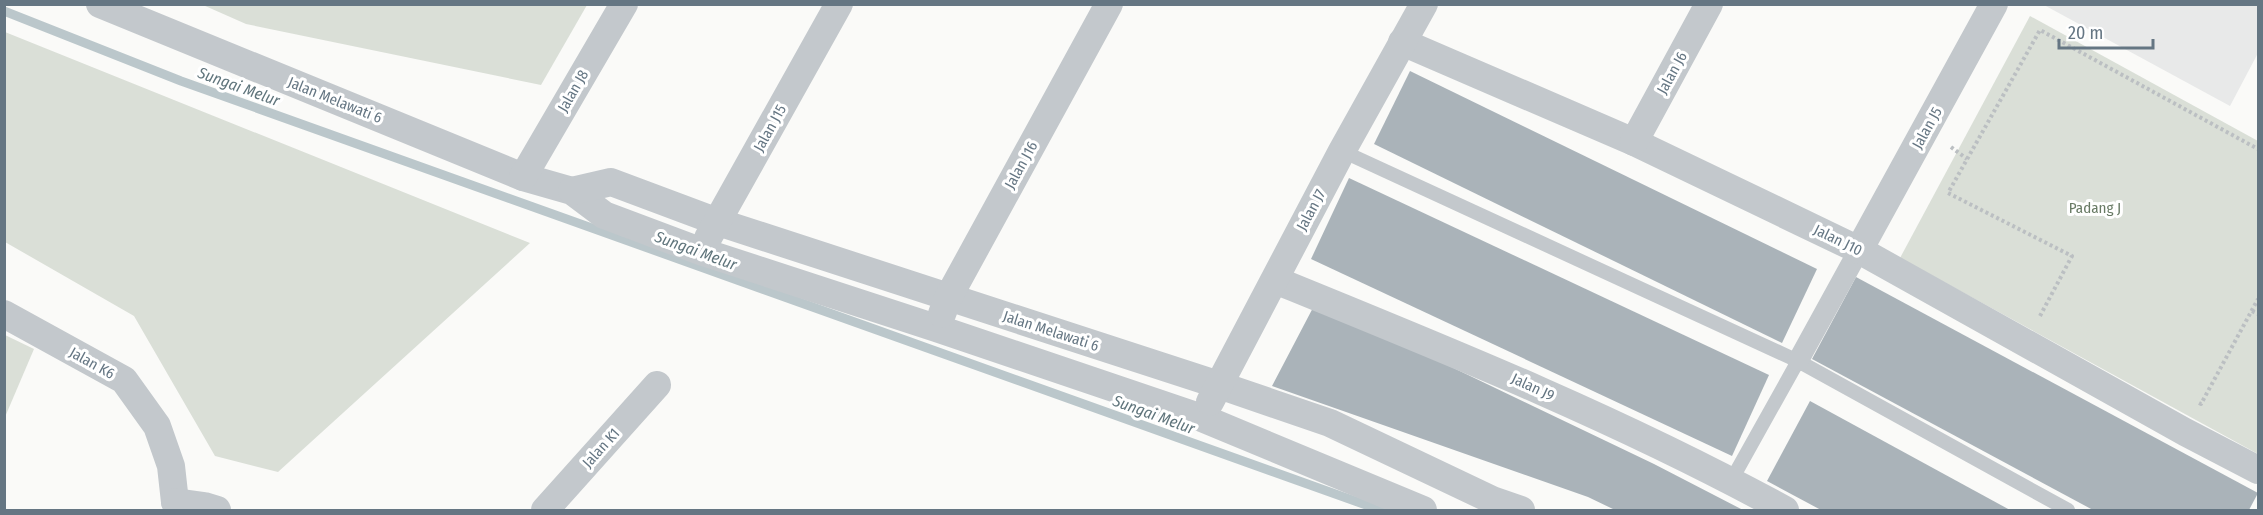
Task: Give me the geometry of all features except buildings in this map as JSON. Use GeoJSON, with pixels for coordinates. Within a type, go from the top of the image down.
{"type":"FeatureCollection","features":[{"type":"Feature","properties":{"kind":"street","name":"Jalan Melawati 6"},"geometry":{"type":"LineString","coordinates":[[100,4],[523,177],[572,191],[604,215],[700,251],[1202,418],[1423,510]]}},
{"type":"Feature","properties":{"kind":"street","name":"Jalan J8"},"geometry":{"type":"LineString","coordinates":[[523,177],[624,4]]}},
{"type":"Feature","properties":{"kind":"street","name":"Jalan J15"},"geometry":{"type":"LineString","coordinates":[[700,251],[839,4]]}},
{"type":"Feature","properties":{"kind":"street","name":"Jalan J16"},"geometry":{"type":"LineString","coordinates":[[936,328],[948,298],[1109,4]]}},
{"type":"Feature","properties":{"kind":"street","name":"Jalan J7"},"geometry":{"type":"LineString","coordinates":[[1202,418],[1342,151],[1424,4]]}},
{"type":"Feature","properties":{"kind":"street","name":"Jalan J6"},"geometry":{"type":"LineString","coordinates":[[1634,142],[1709,4]]}},
{"type":"Feature","properties":{"kind":"street","name":"Jalan J5"},"geometry":{"type":"LineString","coordinates":[[1860,250],[1994,4]]}},
{"type":"Feature","properties":{"kind":"street","name":"Jalan J10"},"geometry":{"type":"LineString","coordinates":[[1402,42],[1634,142],[1860,250],[2185,432],[2259,470]]}},
{"type":"Feature","properties":{"kind":"street","name":"Jalan Melawati 6"},"geometry":{"type":"LineString","coordinates":[[572,191],[611,182],[718,222],[1219,385],[1330,423],[1489,505],[1521,510]]}},
{"type":"Feature","properties":{"kind":"street"},"geometry":{"type":"LineString","coordinates":[[1798,362],[1860,250]]}},
{"type":"Feature","properties":{"kind":"street","name":"Jalan J9"},"geometry":{"type":"LineString","coordinates":[[1275,280],[1514,378],[1731,481],[1785,510]]}},
{"type":"Feature","properties":{"kind":"street","name":"Jalan K6"},"geometry":{"type":"LineString","coordinates":[[4,314],[124,380],[157,426],[171,466],[169,506]]}},
{"type":"Feature","properties":{"kind":"street","name":"Jalan K1"},"geometry":{"type":"LineString","coordinates":[[545,510],[657,386]]}},
{"type":"Feature","properties":{"kind":"street"},"geometry":{"type":"LineString","coordinates":[[169,506],[204,506],[217,510]]}},
{"type":"Feature","properties":{"kind":"lane"},"geometry":{"type":"LineString","coordinates":[[1342,151],[1798,362],[2068,510]]}},
{"type":"Feature","properties":{"kind":"lane"},"geometry":{"type":"LineString","coordinates":[[1731,481],[1798,362]]}},
{"type":"Feature","properties":{"kind":"path"},"geometry":{"type":"LineString","coordinates":[[2040,317],[2072,256],[1948,193],[2040,30],[2259,149]]}},
{"type":"Feature","properties":{"kind":"path"},"geometry":{"type":"LineString","coordinates":[[2191,399],[2201,405],[2259,299]]}},
{"type":"Feature","properties":{"kind":"path"},"geometry":{"type":"LineString","coordinates":[[2252,311],[2259,314]]}},
{"type":"Feature","properties":{"kind":"shaded area"},"geometry":{"type":"Polygon","coordinates":[[[2044,5],[2258,5],[2258,53],[2230,106],[2044,5]]]}},
{"type":"Feature","properties":{"kind":"green space"},"geometry":{"type":"Polygon","coordinates":[[[203,5],[587,5],[541,85],[246,24],[203,5]]]}},
{"type":"Feature","properties":{"kind":"green space","name":"Padang J"},"geometry":{"type":"Polygon","coordinates":[[[2030,16],[2258,141],[2258,454],[1900,258],[2030,16]]]}},
{"type":"Feature","properties":{"kind":"green space"},"geometry":{"type":"Polygon","coordinates":[[[5,32],[530,243],[278,472],[215,456],[134,316],[5,242],[5,32]]]}},
{"type":"Feature","properties":{"kind":"green space"},"geometry":{"type":"Polygon","coordinates":[[[5,335],[34,349],[5,417],[5,335]]]}},
{"type":"Feature","properties":{"kind":"waterway","name":"Sungai Melur"},"geometry":{"type":"LineString","coordinates":[[4,11],[181,81],[1380,510]]}}]}
